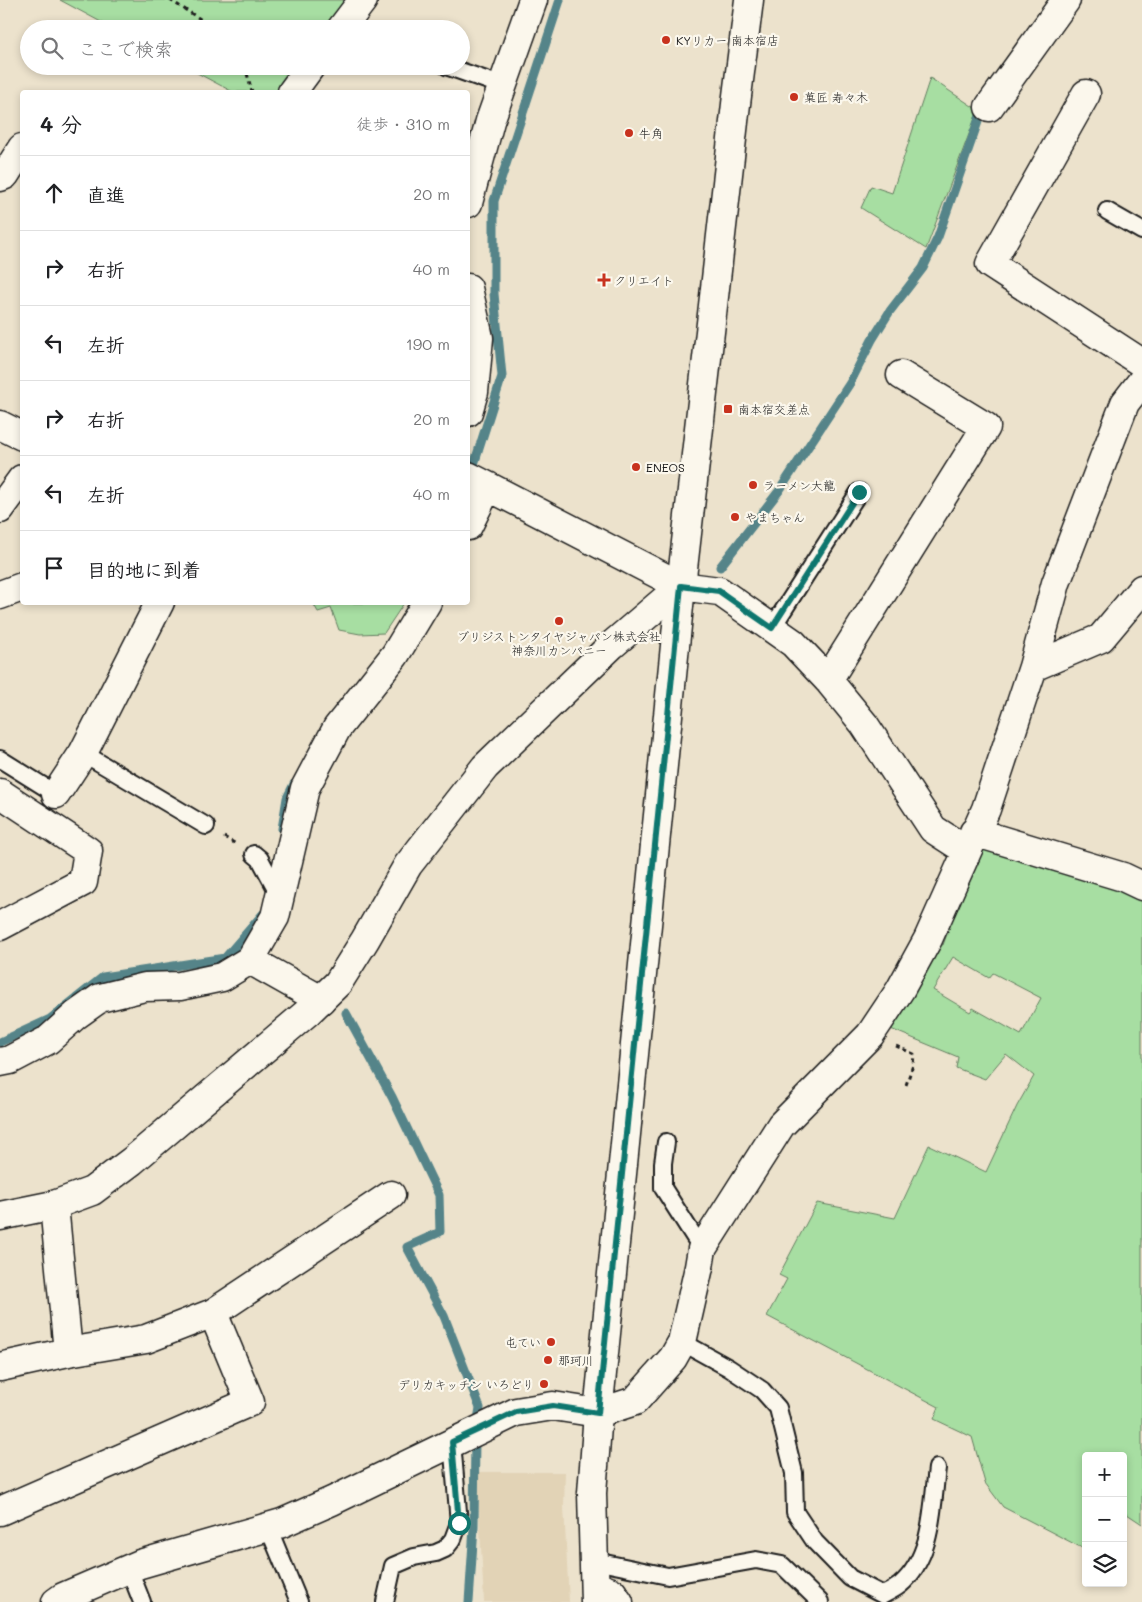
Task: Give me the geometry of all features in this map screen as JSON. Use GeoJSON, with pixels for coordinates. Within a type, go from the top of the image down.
{"type":"FeatureCollection","features":[{"type":"Feature","properties":{"kind":"street"},"geometry":{"type":"LineString","coordinates":[[348,20],[363,0]]}},
{"type":"Feature","properties":{"kind":"street"},"geometry":{"type":"LineString","coordinates":[[470,186],[475,144],[503,86],[533,0]]}},
{"type":"Feature","properties":{"kind":"street"},"geometry":{"type":"LineString","coordinates":[[619,1602],[612,1592],[595,1583],[592,1493],[598,1413],[681,586],[736,104],[750,0]]}},
{"type":"Feature","properties":{"kind":"street"},"geometry":{"type":"LineString","coordinates":[[989,107],[1066,0]]}},
{"type":"Feature","properties":{"kind":"street"},"geometry":{"type":"LineString","coordinates":[[293,90],[304,75]]}},
{"type":"Feature","properties":{"kind":"street"},"geometry":{"type":"LineString","coordinates":[[1086,94],[990,264],[1142,363]]}},
{"type":"Feature","properties":{"kind":"street"},"geometry":{"type":"LineString","coordinates":[[0,177],[5,174],[20,151]]}},
{"type":"Feature","properties":{"kind":"street"},"geometry":{"type":"LineString","coordinates":[[470,297],[479,338],[472,364],[474,392],[470,405]]}},
{"type":"Feature","properties":{"kind":"street"},"geometry":{"type":"LineString","coordinates":[[828,680],[986,427],[901,375]]}},
{"type":"Feature","properties":{"kind":"street"},"geometry":{"type":"LineString","coordinates":[[56,1602],[63,1597],[140,1564],[282,1523],[332,1501],[516,1412],[553,1406],[598,1413],[635,1401],[673,1358],[682,1342],[700,1267],[702,1249],[781,1125],[870,1035],[900,990],[928,939],[970,841],[986,809],[1033,667],[1056,583],[1121,412],[1125,403],[1142,381]]}},
{"type":"Feature","properties":{"kind":"street"},"geometry":{"type":"LineString","coordinates":[[0,425],[20,435]]}},
{"type":"Feature","properties":{"kind":"street"},"geometry":{"type":"LineString","coordinates":[[470,517],[478,482],[681,586],[719,591],[793,643],[828,680],[864,724],[933,829],[970,841],[1123,877],[1142,886]]}},
{"type":"Feature","properties":{"kind":"street"},"geometry":{"type":"LineString","coordinates":[[0,1216],[54,1205],[92,1191],[132,1161],[321,1000],[338,983],[408,865],[485,767],[612,645],[681,586]]}},
{"type":"Feature","properties":{"kind":"street"},"geometry":{"type":"LineString","coordinates":[[0,595],[20,588]]}},
{"type":"Feature","properties":{"kind":"street"},"geometry":{"type":"LineString","coordinates":[[1033,667],[1101,638],[1142,589]]}},
{"type":"Feature","properties":{"kind":"street"},"geometry":{"type":"LineString","coordinates":[[56,794],[83,753],[158,605]]}},
{"type":"Feature","properties":{"kind":"street"},"geometry":{"type":"LineString","coordinates":[[0,1062],[10,1060],[48,1040],[76,1015],[100,998],[145,987],[180,986],[222,977],[250,960],[275,917],[305,788],[337,728],[395,655],[425,605]]}},
{"type":"Feature","properties":{"kind":"street"},"geometry":{"type":"LineString","coordinates":[[0,793],[88,851],[83,882],[0,926]]}},
{"type":"Feature","properties":{"kind":"street"},"geometry":{"type":"LineString","coordinates":[[250,960],[321,1000]]}},
{"type":"Feature","properties":{"kind":"street"},"geometry":{"type":"LineString","coordinates":[[0,1367],[68,1352],[146,1340],[213,1313],[391,1195]]}},
{"type":"Feature","properties":{"kind":"street"},"geometry":{"type":"LineString","coordinates":[[54,1205],[68,1352]]}},
{"type":"Feature","properties":{"kind":"street"},"geometry":{"type":"LineString","coordinates":[[0,1511],[250,1402],[213,1313]]}},
{"type":"Feature","properties":{"kind":"lane"},"geometry":{"type":"LineString","coordinates":[[470,74],[503,86]]}},
{"type":"Feature","properties":{"kind":"lane"},"geometry":{"type":"LineString","coordinates":[[1107,211],[1142,231]]}},
{"type":"Feature","properties":{"kind":"lane"},"geometry":{"type":"LineString","coordinates":[[772,628],[859,492]]}},
{"type":"Feature","properties":{"kind":"lane"},"geometry":{"type":"LineString","coordinates":[[83,753],[206,826]]}},
{"type":"Feature","properties":{"kind":"lane"},"geometry":{"type":"LineString","coordinates":[[0,758],[56,794]]}},
{"type":"Feature","properties":{"kind":"lane"},"geometry":{"type":"LineString","coordinates":[[257,857],[280,896]]}},
{"type":"Feature","properties":{"kind":"lane"},"geometry":{"type":"LineString","coordinates":[[666,1142],[663,1163],[663,1188],[702,1249]]}},
{"type":"Feature","properties":{"kind":"lane"},"geometry":{"type":"LineString","coordinates":[[682,1342],[729,1368],[762,1390],[778,1408],[794,1473],[795,1512],[815,1542],[850,1578],[883,1595],[900,1584],[917,1565],[927,1540],[937,1468]]}},
{"type":"Feature","properties":{"kind":"lane"},"geometry":{"type":"LineString","coordinates":[[385,1602],[393,1566],[414,1557],[436,1553],[445,1549],[453,1539],[459,1523],[452,1442]]}},
{"type":"Feature","properties":{"kind":"lane"},"geometry":{"type":"LineString","coordinates":[[268,1527],[298,1602]]}},
{"type":"Feature","properties":{"kind":"lane"},"geometry":{"type":"LineString","coordinates":[[595,1583],[668,1576],[756,1560],[782,1565],[820,1602]]}},
{"type":"Feature","properties":{"kind":"lane"},"geometry":{"type":"LineString","coordinates":[[129,1569],[142,1602]]}},
{"type":"Feature","properties":{"kind":"path"},"geometry":{"type":"LineString","coordinates":[[170,0],[202,20]]}},
{"type":"Feature","properties":{"kind":"path"},"geometry":{"type":"LineString","coordinates":[[247,75],[251,90]]}},
{"type":"Feature","properties":{"kind":"path"},"geometry":{"type":"LineString","coordinates":[[206,826],[257,857]]}},
{"type":"Feature","properties":{"kind":"path"},"geometry":{"type":"LineString","coordinates":[[870,1035],[914,1054],[913,1064],[906,1085]]}},
{"type":"Feature","properties":{"kind":"shaded area"},"geometry":{"type":"Polygon","coordinates":[[[477,1472],[565,1472],[564,1507],[569,1602],[484,1602],[477,1472]]]}},
{"type":"Feature","properties":{"kind":"green space"},"geometry":{"type":"Polygon","coordinates":[[[60,0],[348,0],[331,20],[97,20],[60,0]]]}},
{"type":"Feature","properties":{"kind":"green space"},"geometry":{"type":"Polygon","coordinates":[[[201,75],[294,75],[286,90],[229,90],[201,75]]]}},
{"type":"Feature","properties":{"kind":"green space"},"geometry":{"type":"Polygon","coordinates":[[[930,78],[978,110],[926,249],[861,208],[871,186],[892,193],[930,78]]]}},
{"type":"Feature","properties":{"kind":"green space"},"geometry":{"type":"Polygon","coordinates":[[[314,605],[403,605],[384,633],[360,634],[339,630],[331,608],[318,612],[314,605]]]}},
{"type":"Feature","properties":{"kind":"green space"},"geometry":{"type":"Polygon","coordinates":[[[988,845],[1142,894],[1142,1524],[1127,1514],[1127,1452],[1082,1452],[1082,1548],[1003,1507],[985,1483],[972,1437],[934,1419],[939,1407],[767,1316],[787,1279],[779,1275],[817,1203],[895,1218],[929,1145],[986,1172],[1017,1106],[1034,1076],[1006,1054],[985,1079],[956,1068],[958,1057],[886,1027],[932,941],[943,945],[976,854],[988,845]],[[953,957],[933,990],[970,1012],[973,1008],[1021,1035],[1041,998],[993,973],[989,978],[953,957]]]}},
{"type":"Feature","properties":{"kind":"waterway"},"geometry":{"type":"LineString","coordinates":[[471,474],[502,376],[494,294],[494,201],[560,0]]}},
{"type":"Feature","properties":{"kind":"waterway"},"geometry":{"type":"LineString","coordinates":[[720,567],[779,491],[850,383],[872,340],[890,311],[923,268],[938,237],[981,113],[987,109]]}},
{"type":"Feature","properties":{"kind":"waterway"},"geometry":{"type":"LineString","coordinates":[[282,829],[287,798],[294,784]]}},
{"type":"Feature","properties":{"kind":"waterway"},"geometry":{"type":"LineString","coordinates":[[0,1042],[50,1019],[103,977],[225,958],[263,914]]}},
{"type":"Feature","properties":{"kind":"waterway"},"geometry":{"type":"LineString","coordinates":[[346,1013],[392,1097],[439,1195],[440,1232],[407,1247],[444,1316],[480,1408],[477,1425]]}},
{"type":"Feature","properties":{"kind":"waterway"},"geometry":{"type":"LineString","coordinates":[[469,1602],[474,1527],[475,1437]]}},
{"type":"Feature","properties":{"kind":"place","name":"KYリカー 南本宿店"},"geometry":{"type":"Point","coordinates":[666,40]}},
{"type":"Feature","properties":{"kind":"place","name":"菓匠 寿々木"},"geometry":{"type":"Point","coordinates":[794,97]}},
{"type":"Feature","properties":{"kind":"place","name":"牛角"},"geometry":{"type":"Point","coordinates":[629,133]}},
{"type":"Feature","properties":{"kind":"place","name":"クリエイト"},"geometry":{"type":"Point","coordinates":[604,280]}},
{"type":"Feature","properties":{"kind":"place","name":"南本宿交差点"},"geometry":{"type":"Point","coordinates":[728,409]}},
{"type":"Feature","properties":{"kind":"place","name":"ENEOS"},"geometry":{"type":"Point","coordinates":[636,467]}},
{"type":"Feature","properties":{"kind":"place","name":"ラーメン大龍"},"geometry":{"type":"Point","coordinates":[753,485]}},
{"type":"Feature","properties":{"kind":"place","name":"やまちゃん"},"geometry":{"type":"Point","coordinates":[735,517]}},
{"type":"Feature","properties":{"kind":"place","name":"ブリジストンタイヤジャパン株式会社 神奈川カンパニー"},"geometry":{"type":"Point","coordinates":[559,621]}},
{"type":"Feature","properties":{"kind":"place","name":"屯てい"},"geometry":{"type":"Point","coordinates":[551,1342]}},
{"type":"Feature","properties":{"kind":"place","name":"那珂川"},"geometry":{"type":"Point","coordinates":[548,1360]}},
{"type":"Feature","properties":{"kind":"place","name":"デリカキッチン いろどり"},"geometry":{"type":"Point","coordinates":[544,1384]}},
{"type":"Feature","properties":{"kind":"route"},"geometry":{"type":"LineString","coordinates":[[459,1523],[452,1442],[516,1412],[553,1406],[598,1413],[681,586],[719,591],[772,628],[859,492]]}}]}
